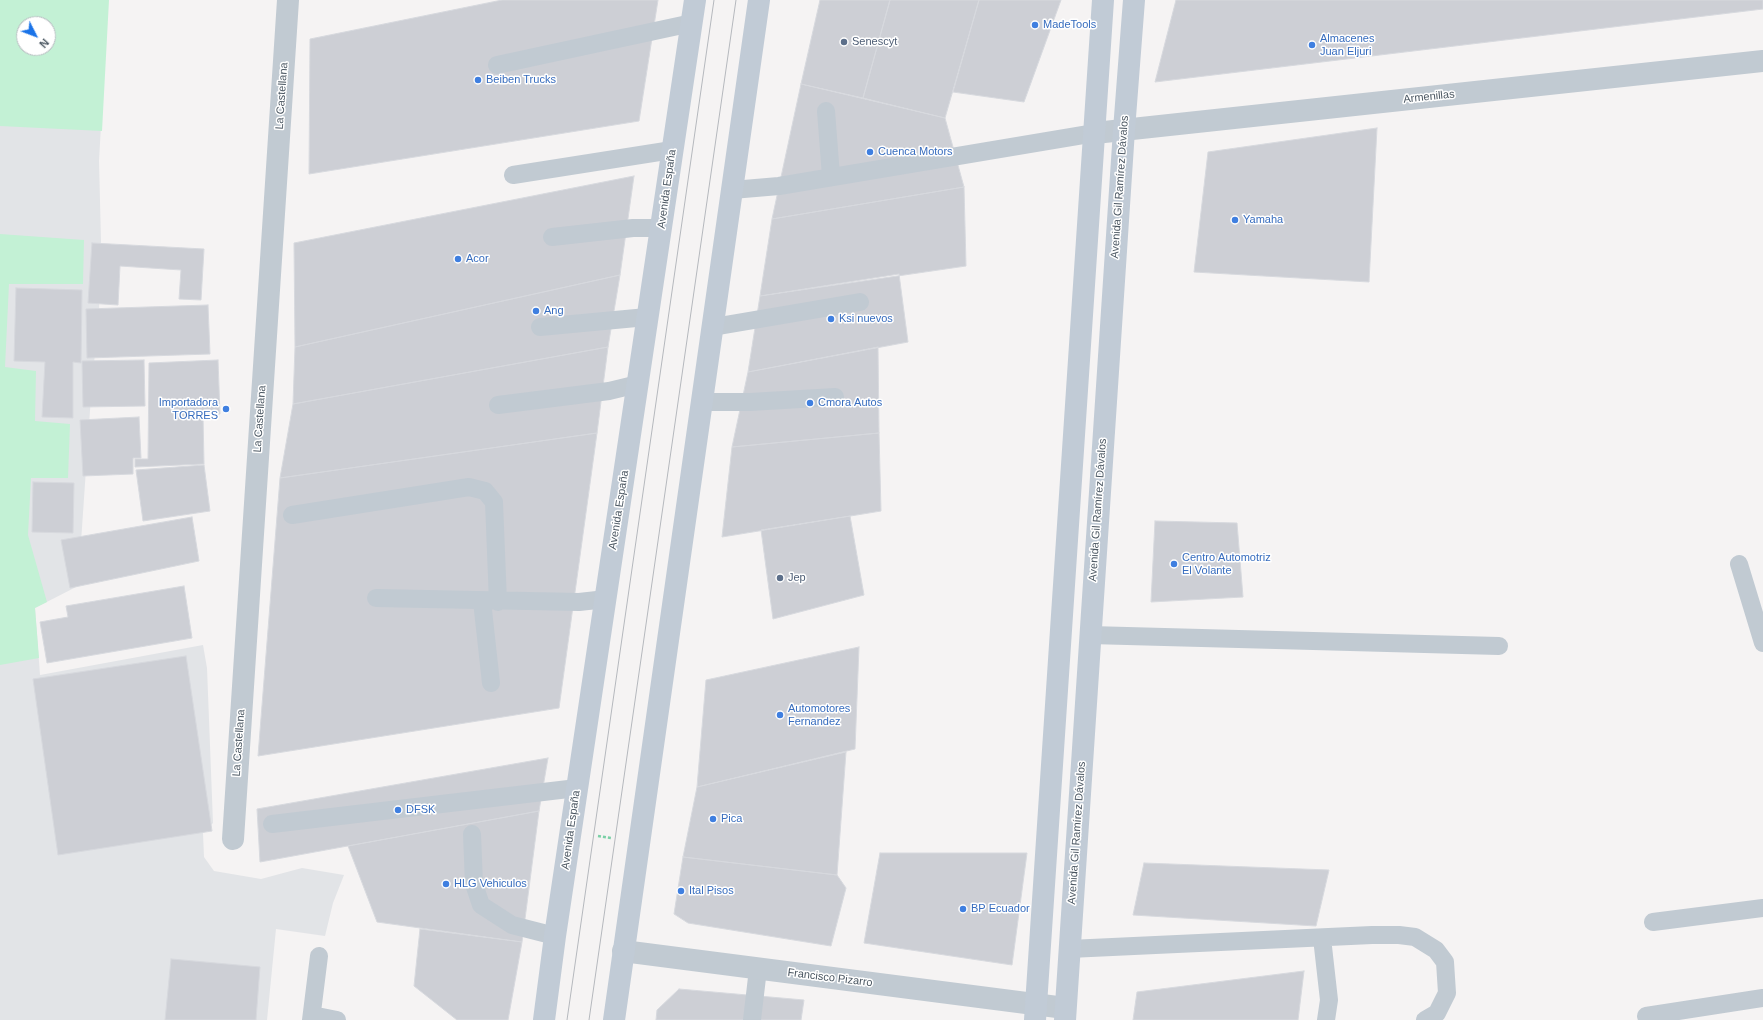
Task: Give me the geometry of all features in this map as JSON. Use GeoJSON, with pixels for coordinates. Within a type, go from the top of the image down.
{"type":"FeatureCollection","features":[{"type":"Feature","properties":{"kind":"main road","name":"Avenida España"},"geometry":{"type":"LineString","coordinates":[[544,1020],[555,936],[695,0]]}},
{"type":"Feature","properties":{"kind":"main road"},"geometry":{"type":"LineString","coordinates":[[614,1020],[759,0]]}},
{"type":"Feature","properties":{"kind":"main road"},"geometry":{"type":"LineString","coordinates":[[1035,1012],[1103,0]]}},
{"type":"Feature","properties":{"kind":"main road","name":"Avenida Gil Ramírez Dávalos"},"geometry":{"type":"LineString","coordinates":[[1065,1014],[1134,0]]}},
{"type":"Feature","properties":{"kind":"street","name":"La Castellana"},"geometry":{"type":"LineString","coordinates":[[233,839],[288,0]]}},
{"type":"Feature","properties":{"kind":"street","name":"Armenillas"},"geometry":{"type":"LineString","coordinates":[[1095,133],[1763,61]]}},
{"type":"Feature","properties":{"kind":"street","name":"Francisco Pizarro"},"geometry":{"type":"LineString","coordinates":[[623,951],[758,968],[1035,1012],[1065,1014]]}},
{"type":"Feature","properties":{"kind":"lane"},"geometry":{"type":"LineString","coordinates":[[498,65],[692,23]]}},
{"type":"Feature","properties":{"kind":"lane"},"geometry":{"type":"LineString","coordinates":[[826,111],[831,176]]}},
{"type":"Feature","properties":{"kind":"lane"},"geometry":{"type":"LineString","coordinates":[[732,190],[779,186],[831,176],[1095,133]]}},
{"type":"Feature","properties":{"kind":"lane"},"geometry":{"type":"LineString","coordinates":[[513,174],[672,150]]}},
{"type":"Feature","properties":{"kind":"lane"},"geometry":{"type":"LineString","coordinates":[[552,238],[634,228],[661,228]]}},
{"type":"Feature","properties":{"kind":"lane"},"geometry":{"type":"LineString","coordinates":[[713,327],[860,302]]}},
{"type":"Feature","properties":{"kind":"lane"},"geometry":{"type":"LineString","coordinates":[[540,327],[647,317]]}},
{"type":"Feature","properties":{"kind":"lane"},"geometry":{"type":"LineString","coordinates":[[498,405],[609,391],[638,384]]}},
{"type":"Feature","properties":{"kind":"lane"},"geometry":{"type":"LineString","coordinates":[[702,402],[750,402],[835,397]]}},
{"type":"Feature","properties":{"kind":"lane"},"geometry":{"type":"LineString","coordinates":[[292,515],[469,487],[485,491],[494,502],[490,602],[491,683]]}},
{"type":"Feature","properties":{"kind":"lane"},"geometry":{"type":"LineString","coordinates":[[1739,564],[1763,642]]}},
{"type":"Feature","properties":{"kind":"lane"},"geometry":{"type":"LineString","coordinates":[[376,598],[490,602],[578,602],[606,599]]}},
{"type":"Feature","properties":{"kind":"lane"},"geometry":{"type":"LineString","coordinates":[[1090,635],[1499,646]]}},
{"type":"Feature","properties":{"kind":"lane"},"geometry":{"type":"LineString","coordinates":[[272,824],[577,788]]}},
{"type":"Feature","properties":{"kind":"lane"},"geometry":{"type":"LineString","coordinates":[[472,834],[474,884],[481,905],[512,925],[555,936]]}},
{"type":"Feature","properties":{"kind":"lane"},"geometry":{"type":"LineString","coordinates":[[1653,922],[1763,908]]}},
{"type":"Feature","properties":{"kind":"lane"},"geometry":{"type":"LineString","coordinates":[[1069,949],[1399,935],[1415,937],[1436,950],[1445,962],[1447,992],[1437,1013],[1425,1020]]}},
{"type":"Feature","properties":{"kind":"lane"},"geometry":{"type":"LineString","coordinates":[[1322,938],[1329,1000],[1326,1020]]}},
{"type":"Feature","properties":{"kind":"lane"},"geometry":{"type":"LineString","coordinates":[[319,956],[312,1017],[337,1020]]}},
{"type":"Feature","properties":{"kind":"lane"},"geometry":{"type":"LineString","coordinates":[[752,1020],[758,968]]}},
{"type":"Feature","properties":{"kind":"lane"},"geometry":{"type":"LineString","coordinates":[[1646,1016],[1763,998]]}},
{"type":"Feature","properties":{"kind":"path"},"geometry":{"type":"LineString","coordinates":[[571,832],[639,842]]}},
{"type":"Feature","properties":{"kind":"shaded area"},"geometry":{"type":"Polygon","coordinates":[[[0,0],[108,0],[99,161],[101,241],[99,310],[91,396],[78,586],[35,608],[40,675],[203,645],[207,668],[213,823],[203,833],[204,857],[214,871],[261,879],[302,868],[344,875],[333,903],[325,936],[276,929],[267,1020],[0,1020],[0,0]]]}},
{"type":"Feature","properties":{"kind":"green space"},"geometry":{"type":"Polygon","coordinates":[[[0,0],[109,0],[102,131],[0,126],[0,0]]]}},
{"type":"Feature","properties":{"kind":"green space"},"geometry":{"type":"Polygon","coordinates":[[[0,234],[84,240],[83,284],[9,284],[5,367],[36,371],[35,421],[70,424],[68,478],[31,478],[28,535],[47,602],[35,608],[39,658],[0,665],[0,234]]]}},
{"type":"Feature","properties":{"kind":"building","name":"Beiben Trucks"},"geometry":{"type":"Polygon","coordinates":[[[502,0],[658,0],[639,121],[309,174],[310,39],[502,0]]]}},
{"type":"Feature","properties":{"kind":"building","name":"Senescyt"},"geometry":{"type":"Polygon","coordinates":[[[820,0],[890,0],[863,98],[801,84],[820,0]]]}},
{"type":"Feature","properties":{"kind":"building"},"geometry":{"type":"Polygon","coordinates":[[[890,0],[979,0],[945,118],[863,98],[890,0]]]}},
{"type":"Feature","properties":{"kind":"building"},"geometry":{"type":"Polygon","coordinates":[[[979,0],[1061,0],[1024,102],[953,92],[979,0]]]}},
{"type":"Feature","properties":{"kind":"building","name":"Almacenes Juan Eljuri"},"geometry":{"type":"Polygon","coordinates":[[[1176,0],[1763,0],[1763,9],[1155,82],[1176,0]]]}},
{"type":"Feature","properties":{"kind":"building","name":"Cuenca Motors"},"geometry":{"type":"Polygon","coordinates":[[[801,84],[945,118],[964,187],[772,219],[801,84]]]}},
{"type":"Feature","properties":{"kind":"building"},"geometry":{"type":"Polygon","coordinates":[[[1377,128],[1369,282],[1194,272],[1208,152],[1377,128]]]}},
{"type":"Feature","properties":{"kind":"building","name":"Acor"},"geometry":{"type":"Polygon","coordinates":[[[634,176],[620,275],[295,347],[294,243],[634,176]]]}},
{"type":"Feature","properties":{"kind":"building"},"geometry":{"type":"Polygon","coordinates":[[[964,187],[966,266],[760,296],[772,219],[964,187]]]}},
{"type":"Feature","properties":{"kind":"building"},"geometry":{"type":"Polygon","coordinates":[[[92,243],[204,249],[201,300],[179,299],[181,270],[120,266],[118,305],[88,303],[92,243]]]}},
{"type":"Feature","properties":{"kind":"building","name":"Ksi nuevos"},"geometry":{"type":"Polygon","coordinates":[[[899,274],[908,342],[748,372],[760,296],[899,274]]]}},
{"type":"Feature","properties":{"kind":"building","name":"Ang"},"geometry":{"type":"Polygon","coordinates":[[[620,275],[608,347],[293,404],[295,347],[620,275]]]}},
{"type":"Feature","properties":{"kind":"building"},"geometry":{"type":"Polygon","coordinates":[[[16,288],[82,290],[81,363],[73,362],[73,418],[42,417],[45,362],[14,361],[16,288]]]}},
{"type":"Feature","properties":{"kind":"building"},"geometry":{"type":"Polygon","coordinates":[[[208,305],[210,354],[87,358],[86,309],[208,305]]]}},
{"type":"Feature","properties":{"kind":"building"},"geometry":{"type":"Polygon","coordinates":[[[608,347],[597,433],[280,478],[293,404],[608,347]]]}},
{"type":"Feature","properties":{"kind":"building","name":"Cmora Autos"},"geometry":{"type":"Polygon","coordinates":[[[878,347],[879,433],[732,447],[748,372],[878,347]]]}},
{"type":"Feature","properties":{"kind":"building"},"geometry":{"type":"Polygon","coordinates":[[[144,360],[145,406],[83,407],[82,361],[144,360]]]}},
{"type":"Feature","properties":{"kind":"building"},"geometry":{"type":"Polygon","coordinates":[[[218,360],[220,414],[203,415],[204,464],[135,467],[135,459],[148,459],[149,363],[218,360]]]}},
{"type":"Feature","properties":{"kind":"building"},"geometry":{"type":"Polygon","coordinates":[[[139,417],[141,458],[133,458],[133,474],[83,476],[80,420],[139,417]]]}},
{"type":"Feature","properties":{"kind":"building"},"geometry":{"type":"Polygon","coordinates":[[[597,433],[559,708],[258,756],[280,478],[597,433]]]}},
{"type":"Feature","properties":{"kind":"building"},"geometry":{"type":"Polygon","coordinates":[[[879,433],[881,511],[722,537],[732,447],[879,433]]]}},
{"type":"Feature","properties":{"kind":"building"},"geometry":{"type":"Polygon","coordinates":[[[204,465],[210,511],[143,521],[136,470],[204,465]]]}},
{"type":"Feature","properties":{"kind":"building"},"geometry":{"type":"Polygon","coordinates":[[[33,482],[74,483],[73,533],[32,532],[33,482]]]}},
{"type":"Feature","properties":{"kind":"building"},"geometry":{"type":"Polygon","coordinates":[[[850,516],[864,595],[773,619],[761,530],[850,516]]]}},
{"type":"Feature","properties":{"kind":"building"},"geometry":{"type":"Polygon","coordinates":[[[192,517],[199,561],[70,588],[61,540],[192,517]]]}},
{"type":"Feature","properties":{"kind":"building"},"geometry":{"type":"Polygon","coordinates":[[[1155,521],[1237,523],[1243,597],[1151,602],[1155,521]]]}},
{"type":"Feature","properties":{"kind":"building"},"geometry":{"type":"Polygon","coordinates":[[[184,586],[192,638],[47,663],[40,622],[68,617],[66,606],[184,586]]]}},
{"type":"Feature","properties":{"kind":"building","name":"Automotores Fernandez"},"geometry":{"type":"Polygon","coordinates":[[[859,647],[855,749],[697,787],[706,680],[859,647]]]}},
{"type":"Feature","properties":{"kind":"building"},"geometry":{"type":"Polygon","coordinates":[[[186,656],[212,831],[58,855],[33,679],[186,656]]]}},
{"type":"Feature","properties":{"kind":"building"},"geometry":{"type":"Polygon","coordinates":[[[846,752],[837,875],[683,857],[697,787],[846,752]]]}},
{"type":"Feature","properties":{"kind":"building","name":"DFSK"},"geometry":{"type":"Polygon","coordinates":[[[548,758],[539,811],[260,862],[257,809],[548,758]]]}},
{"type":"Feature","properties":{"kind":"building","name":"HLG Vehiculos"},"geometry":{"type":"Polygon","coordinates":[[[539,811],[522,942],[377,922],[348,846],[539,811]]]}},
{"type":"Feature","properties":{"kind":"building"},"geometry":{"type":"Polygon","coordinates":[[[880,853],[1027,853],[1012,965],[864,943],[880,853]]]}},
{"type":"Feature","properties":{"kind":"building"},"geometry":{"type":"Polygon","coordinates":[[[683,857],[837,875],[846,888],[831,946],[688,923],[674,914],[683,857]]]}},
{"type":"Feature","properties":{"kind":"building"},"geometry":{"type":"Polygon","coordinates":[[[1144,863],[1329,870],[1316,926],[1133,915],[1144,863]]]}},
{"type":"Feature","properties":{"kind":"building"},"geometry":{"type":"Polygon","coordinates":[[[420,929],[522,942],[508,1020],[457,1020],[414,986],[420,929]]]}},
{"type":"Feature","properties":{"kind":"building"},"geometry":{"type":"Polygon","coordinates":[[[171,959],[260,967],[256,1020],[165,1020],[171,959]]]}},
{"type":"Feature","properties":{"kind":"building"},"geometry":{"type":"Polygon","coordinates":[[[1304,971],[1298,1020],[1133,1020],[1137,992],[1304,971]]]}},
{"type":"Feature","properties":{"kind":"building"},"geometry":{"type":"Polygon","coordinates":[[[679,989],[804,1000],[801,1020],[656,1020],[657,1010],[679,989]]]}},
{"type":"Feature","properties":{"kind":"tram line"},"geometry":{"type":"LineString","coordinates":[[567,1020],[714,0]]}},
{"type":"Feature","properties":{"kind":"tram line"},"geometry":{"type":"LineString","coordinates":[[589,1020],[736,0]]}},
{"type":"Feature","properties":{"kind":"place","name":"MadeTools"},"geometry":{"type":"Point","coordinates":[1035,25]}},
{"type":"Feature","properties":{"kind":"place","name":"Senescyt"},"geometry":{"type":"Point","coordinates":[844,42]}},
{"type":"Feature","properties":{"kind":"place","name":"Almacenes Juan Eljuri"},"geometry":{"type":"Point","coordinates":[1312,45]}},
{"type":"Feature","properties":{"kind":"place","name":"Beiben Trucks"},"geometry":{"type":"Point","coordinates":[478,80]}},
{"type":"Feature","properties":{"kind":"place","name":"Cuenca Motors"},"geometry":{"type":"Point","coordinates":[870,152]}},
{"type":"Feature","properties":{"kind":"place","name":"Yamaha"},"geometry":{"type":"Point","coordinates":[1235,220]}},
{"type":"Feature","properties":{"kind":"place","name":"Acor"},"geometry":{"type":"Point","coordinates":[458,259]}},
{"type":"Feature","properties":{"kind":"place","name":"Ang"},"geometry":{"type":"Point","coordinates":[536,311]}},
{"type":"Feature","properties":{"kind":"place","name":"Ksi nuevos"},"geometry":{"type":"Point","coordinates":[831,319]}},
{"type":"Feature","properties":{"kind":"place","name":"Cmora Autos"},"geometry":{"type":"Point","coordinates":[810,403]}},
{"type":"Feature","properties":{"kind":"place","name":"Importadora TORRES"},"geometry":{"type":"Point","coordinates":[226,409]}},
{"type":"Feature","properties":{"kind":"place","name":"Centro Automotriz El Volante"},"geometry":{"type":"Point","coordinates":[1174,564]}},
{"type":"Feature","properties":{"kind":"place","name":"Jep"},"geometry":{"type":"Point","coordinates":[780,578]}},
{"type":"Feature","properties":{"kind":"place","name":"Automotores Fernandez"},"geometry":{"type":"Point","coordinates":[780,715]}},
{"type":"Feature","properties":{"kind":"place","name":"DFSK"},"geometry":{"type":"Point","coordinates":[398,810]}},
{"type":"Feature","properties":{"kind":"place","name":"Pica"},"geometry":{"type":"Point","coordinates":[713,819]}},
{"type":"Feature","properties":{"kind":"place","name":"HLG Vehiculos"},"geometry":{"type":"Point","coordinates":[446,884]}},
{"type":"Feature","properties":{"kind":"place","name":"Ital Pisos"},"geometry":{"type":"Point","coordinates":[681,891]}},
{"type":"Feature","properties":{"kind":"place","name":"BP Ecuador"},"geometry":{"type":"Point","coordinates":[963,909]}}]}
